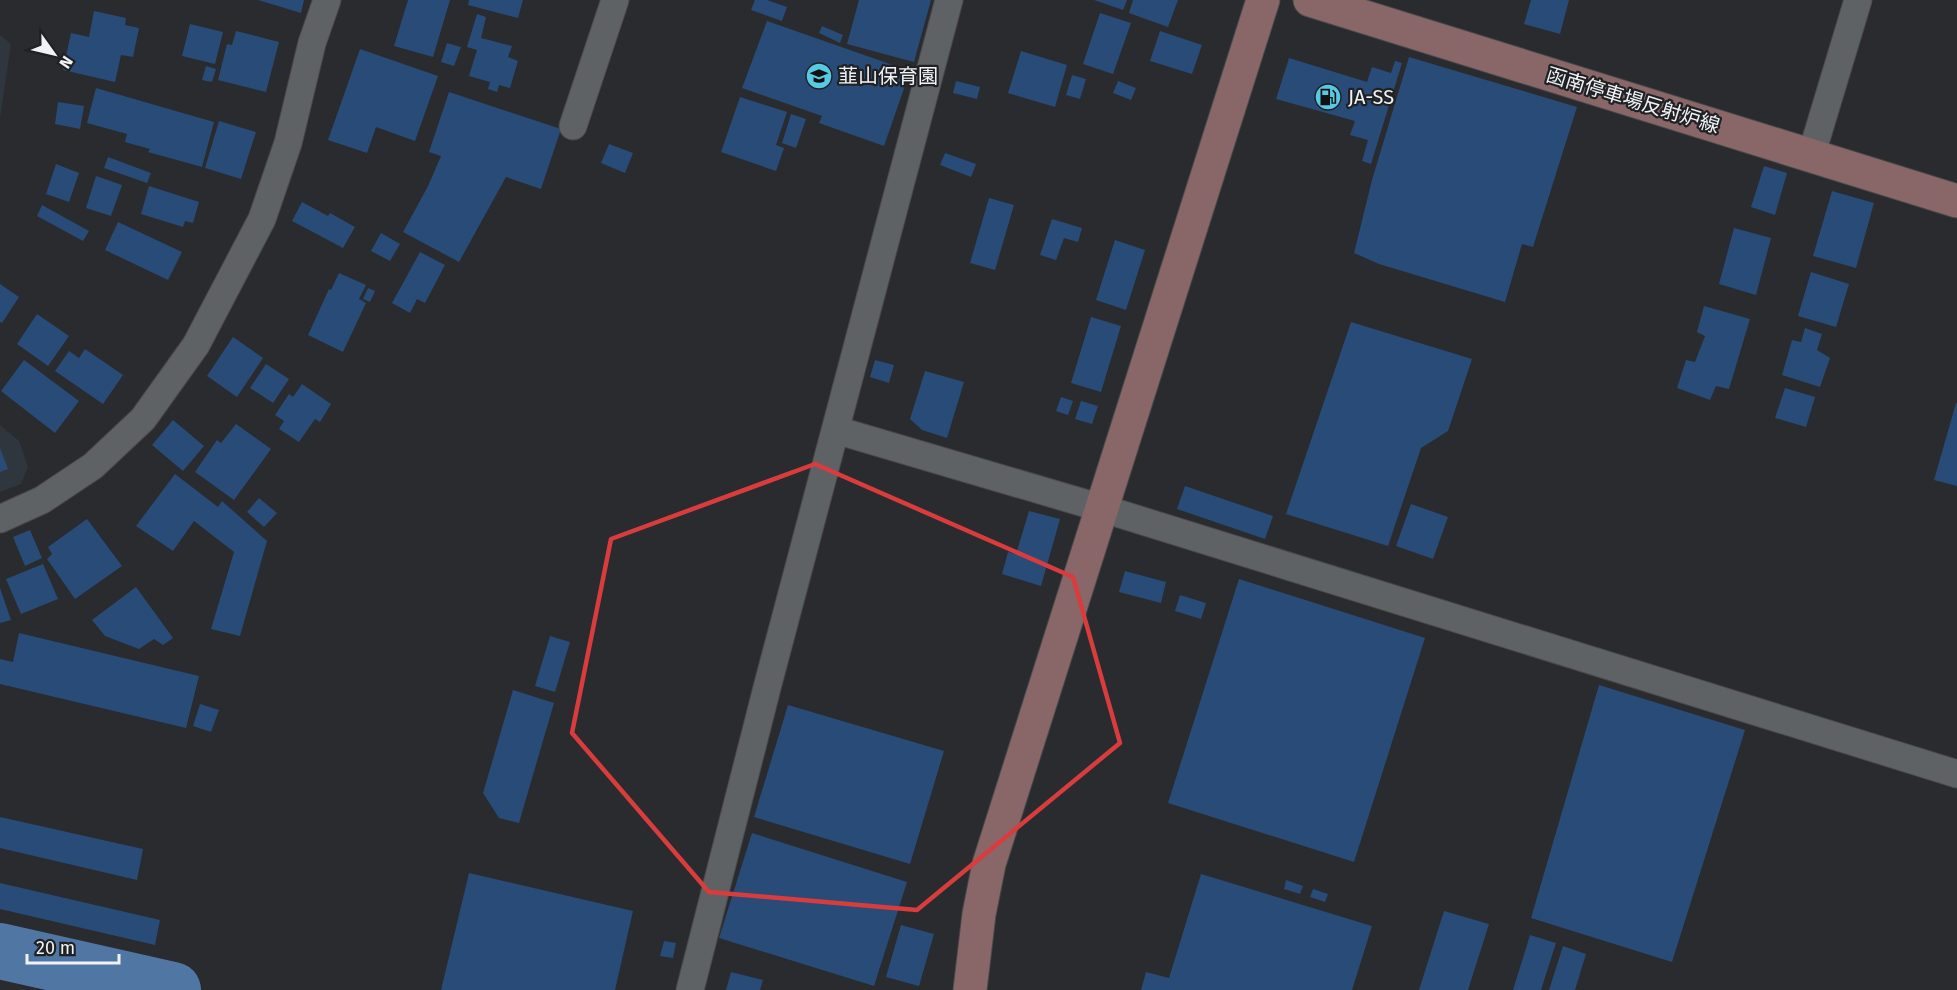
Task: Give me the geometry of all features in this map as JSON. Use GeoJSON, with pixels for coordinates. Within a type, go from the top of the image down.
{"type":"FeatureCollection","features":[{"type":"Feature","properties":{"kind":"street"},"geometry":{"type":"LineString","coordinates":[[0,519],[42,500],[93,466],[143,419],[196,345],[262,219],[288,143],[312,43],[327,0]]}},
{"type":"Feature","properties":{"kind":"street"},"geometry":{"type":"LineString","coordinates":[[573,126],[615,0]]}},
{"type":"Feature","properties":{"kind":"street"},"geometry":{"type":"LineString","coordinates":[[690,990],[949,0]]}},
{"type":"Feature","properties":{"kind":"street"},"geometry":{"type":"LineString","coordinates":[[969,990],[979,914],[989,864],[1263,0]]}},
{"type":"Feature","properties":{"kind":"street","name":"函南停車場反射炉線"},"geometry":{"type":"LineString","coordinates":[[1310,0],[1957,201]]}},
{"type":"Feature","properties":{"kind":"street"},"geometry":{"type":"LineString","coordinates":[[1811,156],[1858,0]]}},
{"type":"Feature","properties":{"kind":"street"},"geometry":{"type":"LineString","coordinates":[[836,430],[1101,508],[1957,774]]}},
{"type":"Feature","properties":{"kind":"highlighted area"},"geometry":{"type":"Polygon","coordinates":[[[815,464],[1073,577],[1120,743],[917,910],[709,892],[572,733],[611,539],[815,464]]]}},
{"type":"Feature","properties":{"kind":"shaded area"},"geometry":{"type":"Polygon","coordinates":[[[0,35],[11,44],[0,118],[0,35]]]}},
{"type":"Feature","properties":{"kind":"shaded area"},"geometry":{"type":"Polygon","coordinates":[[[0,425],[19,441],[28,467],[21,484],[0,492],[0,425]]]}},
{"type":"Feature","properties":{"kind":"building"},"geometry":{"type":"Polygon","coordinates":[[[258,0],[304,0],[301,13],[258,0]]]}},
{"type":"Feature","properties":{"kind":"building"},"geometry":{"type":"Polygon","coordinates":[[[408,0],[450,0],[433,57],[394,46],[408,0]]]}},
{"type":"Feature","properties":{"kind":"building"},"geometry":{"type":"Polygon","coordinates":[[[469,0],[523,0],[518,18],[468,5],[469,0]]]}},
{"type":"Feature","properties":{"kind":"building"},"geometry":{"type":"Polygon","coordinates":[[[755,0],[767,0],[787,7],[782,21],[751,10],[755,0]]]}},
{"type":"Feature","properties":{"kind":"building"},"geometry":{"type":"Polygon","coordinates":[[[859,0],[931,0],[914,62],[847,44],[859,0]]]}},
{"type":"Feature","properties":{"kind":"building"},"geometry":{"type":"Polygon","coordinates":[[[1094,0],[1127,0],[1123,10],[1094,0]]]}},
{"type":"Feature","properties":{"kind":"building"},"geometry":{"type":"Polygon","coordinates":[[[1133,0],[1178,0],[1168,27],[1129,13],[1133,0]]]}},
{"type":"Feature","properties":{"kind":"building"},"geometry":{"type":"Polygon","coordinates":[[[1531,0],[1569,0],[1560,34],[1524,24],[1531,0]]]}},
{"type":"Feature","properties":{"kind":"building"},"geometry":{"type":"Polygon","coordinates":[[[94,11],[126,18],[125,25],[139,28],[133,57],[121,55],[115,82],[63,70],[71,33],[89,37],[94,11]]]}},
{"type":"Feature","properties":{"kind":"building"},"geometry":{"type":"Polygon","coordinates":[[[1100,13],[1131,23],[1113,74],[1083,64],[1100,13]]]}},
{"type":"Feature","properties":{"kind":"building"},"geometry":{"type":"Polygon","coordinates":[[[477,14],[486,17],[481,38],[512,46],[508,57],[518,61],[510,88],[499,85],[497,92],[488,89],[490,82],[469,76],[477,50],[467,47],[477,14]]]}},
{"type":"Feature","properties":{"kind":"building"},"geometry":{"type":"Polygon","coordinates":[[[767,21],[910,71],[884,146],[819,123],[822,116],[742,88],[767,21]]]}},
{"type":"Feature","properties":{"kind":"building"},"geometry":{"type":"Polygon","coordinates":[[[190,24],[223,32],[215,64],[182,56],[190,24]]]}},
{"type":"Feature","properties":{"kind":"building"},"geometry":{"type":"Polygon","coordinates":[[[822,26],[843,35],[840,43],[819,33],[822,26]]]}},
{"type":"Feature","properties":{"kind":"building"},"geometry":{"type":"Polygon","coordinates":[[[236,31],[279,42],[266,92],[218,80],[227,44],[232,45],[236,31]]]}},
{"type":"Feature","properties":{"kind":"building"},"geometry":{"type":"Polygon","coordinates":[[[1160,31],[1202,45],[1192,74],[1150,61],[1160,31]]]}},
{"type":"Feature","properties":{"kind":"building"},"geometry":{"type":"Polygon","coordinates":[[[447,43],[461,47],[454,66],[441,62],[447,43]]]}},
{"type":"Feature","properties":{"kind":"building"},"geometry":{"type":"Polygon","coordinates":[[[360,49],[438,76],[415,141],[376,127],[367,153],[328,140],[360,49]]]}},
{"type":"Feature","properties":{"kind":"building"},"geometry":{"type":"Polygon","coordinates":[[[1021,51],[1067,65],[1055,107],[1008,93],[1021,51]]]}},
{"type":"Feature","properties":{"kind":"building"},"geometry":{"type":"Polygon","coordinates":[[[1409,57],[1577,107],[1533,247],[1522,244],[1505,302],[1379,264],[1354,253],[1372,180],[1409,57]]]}},
{"type":"Feature","properties":{"kind":"building"},"geometry":{"type":"Polygon","coordinates":[[[1289,58],[1367,82],[1372,67],[1391,73],[1395,61],[1402,63],[1371,164],[1362,161],[1368,140],[1350,135],[1355,121],[1276,99],[1289,58]]]}},
{"type":"Feature","properties":{"kind":"building"},"geometry":{"type":"Polygon","coordinates":[[[206,66],[216,69],[212,82],[202,80],[206,66]]]}},
{"type":"Feature","properties":{"kind":"building"},"geometry":{"type":"Polygon","coordinates":[[[1072,75],[1086,79],[1080,99],[1066,95],[1072,75]]]}},
{"type":"Feature","properties":{"kind":"building"},"geometry":{"type":"Polygon","coordinates":[[[956,81],[980,87],[977,99],[953,93],[956,81]]]}},
{"type":"Feature","properties":{"kind":"building"},"geometry":{"type":"Polygon","coordinates":[[[1118,81],[1136,88],[1131,100],[1113,93],[1118,81]]]}},
{"type":"Feature","properties":{"kind":"building"},"geometry":{"type":"Polygon","coordinates":[[[96,88],[214,122],[202,167],[148,152],[150,149],[125,142],[127,134],[87,123],[96,88]]]}},
{"type":"Feature","properties":{"kind":"building"},"geometry":{"type":"Polygon","coordinates":[[[449,92],[561,129],[541,189],[506,177],[459,262],[403,232],[441,156],[429,152],[449,92]]]}},
{"type":"Feature","properties":{"kind":"building"},"geometry":{"type":"Polygon","coordinates":[[[740,97],[787,112],[776,145],[784,148],[776,171],[721,152],[740,97]]]}},
{"type":"Feature","properties":{"kind":"building"},"geometry":{"type":"Polygon","coordinates":[[[58,102],[84,106],[80,129],[55,124],[58,102]]]}},
{"type":"Feature","properties":{"kind":"building"},"geometry":{"type":"Polygon","coordinates":[[[791,114],[806,119],[796,148],[782,143],[791,114]]]}},
{"type":"Feature","properties":{"kind":"building"},"geometry":{"type":"Polygon","coordinates":[[[219,121],[256,132],[241,179],[205,168],[219,121]]]}},
{"type":"Feature","properties":{"kind":"building"},"geometry":{"type":"Polygon","coordinates":[[[609,144],[633,153],[625,173],[601,163],[609,144]]]}},
{"type":"Feature","properties":{"kind":"building"},"geometry":{"type":"Polygon","coordinates":[[[945,153],[976,164],[971,177],[940,165],[945,153]]]}},
{"type":"Feature","properties":{"kind":"building"},"geometry":{"type":"Polygon","coordinates":[[[108,157],[151,173],[147,183],[104,168],[108,157]]]}},
{"type":"Feature","properties":{"kind":"building"},"geometry":{"type":"Polygon","coordinates":[[[56,164],[79,173],[69,202],[46,194],[56,164]]]}},
{"type":"Feature","properties":{"kind":"building"},"geometry":{"type":"Polygon","coordinates":[[[1764,166],[1787,173],[1775,215],[1751,207],[1764,166]]]}},
{"type":"Feature","properties":{"kind":"building"},"geometry":{"type":"Polygon","coordinates":[[[96,176],[122,185],[111,216],[86,208],[96,176]]]}},
{"type":"Feature","properties":{"kind":"building"},"geometry":{"type":"Polygon","coordinates":[[[149,186],[199,202],[193,223],[185,221],[183,227],[141,214],[149,186]]]}},
{"type":"Feature","properties":{"kind":"building"},"geometry":{"type":"Polygon","coordinates":[[[1832,191],[1874,203],[1856,268],[1813,256],[1832,191]]]}},
{"type":"Feature","properties":{"kind":"building"},"geometry":{"type":"Polygon","coordinates":[[[989,198],[1014,205],[995,270],[970,263],[989,198]]]}},
{"type":"Feature","properties":{"kind":"building"},"geometry":{"type":"Polygon","coordinates":[[[302,202],[328,216],[330,213],[355,227],[343,248],[292,221],[302,202]]]}},
{"type":"Feature","properties":{"kind":"building"},"geometry":{"type":"Polygon","coordinates":[[[42,205],[89,231],[83,241],[37,216],[42,205]]]}},
{"type":"Feature","properties":{"kind":"building"},"geometry":{"type":"Polygon","coordinates":[[[1052,219],[1082,228],[1078,242],[1064,238],[1056,260],[1040,255],[1052,219]]]}},
{"type":"Feature","properties":{"kind":"building"},"geometry":{"type":"Polygon","coordinates":[[[118,222],[182,252],[168,280],[105,250],[118,222]]]}},
{"type":"Feature","properties":{"kind":"building"},"geometry":{"type":"Polygon","coordinates":[[[1734,228],[1771,238],[1756,295],[1719,284],[1734,228]]]}},
{"type":"Feature","properties":{"kind":"building"},"geometry":{"type":"Polygon","coordinates":[[[381,233],[400,244],[390,261],[371,251],[381,233]]]}},
{"type":"Feature","properties":{"kind":"building"},"geometry":{"type":"Polygon","coordinates":[[[1115,240],[1145,250],[1126,310],[1096,300],[1115,240]]]}},
{"type":"Feature","properties":{"kind":"building"},"geometry":{"type":"Polygon","coordinates":[[[420,252],[445,265],[425,303],[417,299],[410,313],[392,303],[420,252]]]}},
{"type":"Feature","properties":{"kind":"building"},"geometry":{"type":"Polygon","coordinates":[[[1811,272],[1849,284],[1836,327],[1798,316],[1811,272]]]}},
{"type":"Feature","properties":{"kind":"building"},"geometry":{"type":"Polygon","coordinates":[[[339,273],[366,285],[359,299],[366,303],[343,352],[308,335],[339,273]]]}},
{"type":"Feature","properties":{"kind":"building"},"geometry":{"type":"Polygon","coordinates":[[[0,284],[19,297],[2,323],[0,322],[0,284]]]}},
{"type":"Feature","properties":{"kind":"building"},"geometry":{"type":"Polygon","coordinates":[[[368,288],[375,291],[370,302],[363,299],[368,288]]]}},
{"type":"Feature","properties":{"kind":"building"},"geometry":{"type":"Polygon","coordinates":[[[1704,306],[1750,319],[1729,389],[1716,386],[1710,400],[1677,388],[1686,360],[1695,362],[1705,336],[1697,332],[1704,306]]]}},
{"type":"Feature","properties":{"kind":"building"},"geometry":{"type":"Polygon","coordinates":[[[37,314],[69,336],[48,366],[17,344],[37,314]]]}},
{"type":"Feature","properties":{"kind":"building"},"geometry":{"type":"Polygon","coordinates":[[[1091,317],[1121,326],[1101,392],[1071,383],[1091,317]]]}},
{"type":"Feature","properties":{"kind":"building"},"geometry":{"type":"Polygon","coordinates":[[[1351,322],[1472,359],[1448,431],[1421,448],[1388,546],[1286,514],[1351,322]]]}},
{"type":"Feature","properties":{"kind":"building"},"geometry":{"type":"Polygon","coordinates":[[[1805,328],[1822,334],[1817,350],[1830,358],[1820,387],[1782,375],[1792,340],[1801,342],[1805,328]]]}},
{"type":"Feature","properties":{"kind":"building"},"geometry":{"type":"Polygon","coordinates":[[[233,337],[263,358],[237,397],[207,376],[233,337]]]}},
{"type":"Feature","properties":{"kind":"building"},"geometry":{"type":"Polygon","coordinates":[[[85,349],[123,375],[103,404],[55,371],[69,351],[79,358],[85,349]]]}},
{"type":"Feature","properties":{"kind":"building"},"geometry":{"type":"Polygon","coordinates":[[[24,360],[79,401],[55,433],[1,391],[24,360]]]}},
{"type":"Feature","properties":{"kind":"building"},"geometry":{"type":"Polygon","coordinates":[[[875,360],[894,365],[889,383],[870,377],[875,360]]]}},
{"type":"Feature","properties":{"kind":"building"},"geometry":{"type":"Polygon","coordinates":[[[266,364],[289,379],[273,403],[250,388],[266,364]]]}},
{"type":"Feature","properties":{"kind":"building"},"geometry":{"type":"Polygon","coordinates":[[[925,371],[964,382],[947,438],[922,430],[910,419],[925,371]]]}},
{"type":"Feature","properties":{"kind":"building"},"geometry":{"type":"Polygon","coordinates":[[[302,384],[331,404],[320,422],[315,419],[299,442],[279,429],[284,421],[275,415],[289,394],[293,397],[302,384]]]}},
{"type":"Feature","properties":{"kind":"building"},"geometry":{"type":"Polygon","coordinates":[[[1785,388],[1815,397],[1806,427],[1775,418],[1785,388]]]}},
{"type":"Feature","properties":{"kind":"building"},"geometry":{"type":"Polygon","coordinates":[[[1061,397],[1073,401],[1068,415],[1056,411],[1061,397]]]}},
{"type":"Feature","properties":{"kind":"building"},"geometry":{"type":"Polygon","coordinates":[[[1081,401],[1098,406],[1092,424],[1075,419],[1081,401]]]}},
{"type":"Feature","properties":{"kind":"building"},"geometry":{"type":"Polygon","coordinates":[[[1957,403],[1957,486],[1934,480],[1957,403]]]}},
{"type":"Feature","properties":{"kind":"building"},"geometry":{"type":"Polygon","coordinates":[[[173,420],[204,446],[183,471],[152,445],[173,420]]]}},
{"type":"Feature","properties":{"kind":"building"},"geometry":{"type":"Polygon","coordinates":[[[236,424],[271,449],[234,500],[195,472],[217,440],[221,443],[236,424]]]}},
{"type":"Feature","properties":{"kind":"building"},"geometry":{"type":"Polygon","coordinates":[[[0,448],[8,469],[0,472],[0,448]]]}},
{"type":"Feature","properties":{"kind":"building"},"geometry":{"type":"Polygon","coordinates":[[[175,474],[218,507],[222,501],[267,541],[240,636],[211,629],[234,552],[194,521],[173,551],[136,526],[175,474]]]}},
{"type":"Feature","properties":{"kind":"building"},"geometry":{"type":"Polygon","coordinates":[[[1185,486],[1273,516],[1265,539],[1177,509],[1185,486]]]}},
{"type":"Feature","properties":{"kind":"building"},"geometry":{"type":"Polygon","coordinates":[[[259,498],[277,513],[264,527],[247,512],[259,498]]]}},
{"type":"Feature","properties":{"kind":"building"},"geometry":{"type":"Polygon","coordinates":[[[1411,504],[1448,517],[1433,559],[1396,546],[1411,504]]]}},
{"type":"Feature","properties":{"kind":"building"},"geometry":{"type":"Polygon","coordinates":[[[1029,511],[1060,519],[1041,586],[1002,574],[1008,552],[1016,554],[1029,511]]]}},
{"type":"Feature","properties":{"kind":"building"},"geometry":{"type":"Polygon","coordinates":[[[87,519],[122,566],[75,599],[47,559],[52,554],[48,547],[87,519]]]}},
{"type":"Feature","properties":{"kind":"building"},"geometry":{"type":"Polygon","coordinates":[[[30,530],[42,558],[25,566],[13,537],[30,530]]]}},
{"type":"Feature","properties":{"kind":"building"},"geometry":{"type":"Polygon","coordinates":[[[43,564],[58,599],[21,614],[6,579],[43,564]]]}},
{"type":"Feature","properties":{"kind":"building"},"geometry":{"type":"Polygon","coordinates":[[[1125,571],[1166,582],[1161,603],[1119,592],[1125,571]]]}},
{"type":"Feature","properties":{"kind":"building"},"geometry":{"type":"Polygon","coordinates":[[[1239,579],[1425,638],[1354,862],[1168,803],[1239,579]]]}},
{"type":"Feature","properties":{"kind":"building"},"geometry":{"type":"Polygon","coordinates":[[[136,587],[173,638],[163,645],[154,639],[139,649],[105,636],[92,620],[136,587]]]}},
{"type":"Feature","properties":{"kind":"building"},"geometry":{"type":"Polygon","coordinates":[[[0,588],[11,620],[0,623],[0,588]]]}},
{"type":"Feature","properties":{"kind":"building"},"geometry":{"type":"Polygon","coordinates":[[[1180,595],[1206,603],[1201,619],[1175,611],[1180,595]]]}},
{"type":"Feature","properties":{"kind":"building"},"geometry":{"type":"Polygon","coordinates":[[[19,633],[199,676],[186,728],[0,684],[0,659],[13,662],[19,633]]]}},
{"type":"Feature","properties":{"kind":"building"},"geometry":{"type":"Polygon","coordinates":[[[550,636],[570,642],[555,692],[535,686],[550,636]]]}},
{"type":"Feature","properties":{"kind":"building"},"geometry":{"type":"Polygon","coordinates":[[[1599,685],[1745,730],[1672,962],[1531,918],[1599,685]]]}},
{"type":"Feature","properties":{"kind":"building"},"geometry":{"type":"Polygon","coordinates":[[[513,690],[554,703],[519,823],[499,818],[483,793],[513,690]]]}},
{"type":"Feature","properties":{"kind":"building"},"geometry":{"type":"Polygon","coordinates":[[[200,704],[219,710],[211,732],[193,726],[200,704]]]}},
{"type":"Feature","properties":{"kind":"building"},"geometry":{"type":"Polygon","coordinates":[[[788,705],[944,751],[910,864],[754,817],[788,705]]]}},
{"type":"Feature","properties":{"kind":"building"},"geometry":{"type":"Polygon","coordinates":[[[0,817],[143,849],[137,880],[0,848],[0,817]]]}},
{"type":"Feature","properties":{"kind":"building"},"geometry":{"type":"Polygon","coordinates":[[[752,833],[907,882],[874,986],[719,938],[752,833]]]}},
{"type":"Feature","properties":{"kind":"building"},"geometry":{"type":"Polygon","coordinates":[[[469,873],[633,911],[615,990],[441,990],[469,873]]]}},
{"type":"Feature","properties":{"kind":"building"},"geometry":{"type":"Polygon","coordinates":[[[1201,874],[1372,926],[1352,990],[1141,990],[1146,972],[1169,978],[1201,874]]]}},
{"type":"Feature","properties":{"kind":"building"},"geometry":{"type":"Polygon","coordinates":[[[1286,880],[1303,886],[1300,894],[1284,889],[1286,880]]]}},
{"type":"Feature","properties":{"kind":"building"},"geometry":{"type":"Polygon","coordinates":[[[0,883],[160,920],[155,945],[0,909],[0,883]]]}},
{"type":"Feature","properties":{"kind":"building"},"geometry":{"type":"Polygon","coordinates":[[[1313,889],[1328,894],[1325,902],[1310,897],[1313,889]]]}},
{"type":"Feature","properties":{"kind":"building"},"geometry":{"type":"Polygon","coordinates":[[[1444,911],[1489,924],[1468,990],[1419,990],[1444,911]]]}},
{"type":"Feature","properties":{"kind":"building"},"geometry":{"type":"Polygon","coordinates":[[[901,925],[934,934],[919,986],[886,977],[901,925]]]}},
{"type":"Feature","properties":{"kind":"building"},"geometry":{"type":"Polygon","coordinates":[[[1530,935],[1556,943],[1541,990],[1513,990],[1530,935]]]}},
{"type":"Feature","properties":{"kind":"building"},"geometry":{"type":"Polygon","coordinates":[[[664,941],[676,943],[673,958],[660,956],[664,941]]]}},
{"type":"Feature","properties":{"kind":"building"},"geometry":{"type":"Polygon","coordinates":[[[1563,946],[1586,954],[1575,990],[1549,990],[1563,946]]]}},
{"type":"Feature","properties":{"kind":"building"},"geometry":{"type":"Polygon","coordinates":[[[731,972],[763,980],[760,990],[726,990],[731,972]]]}},
{"type":"Feature","properties":{"kind":"waterway"},"geometry":{"type":"LineString","coordinates":[[0,951],[173,990]]}},
{"type":"Feature","properties":{"kind":"place","name":"韮山保育園"},"geometry":{"type":"Point","coordinates":[819,76]}},
{"type":"Feature","properties":{"kind":"place","name":"JA-SS"},"geometry":{"type":"Point","coordinates":[1328,97]}}]}
